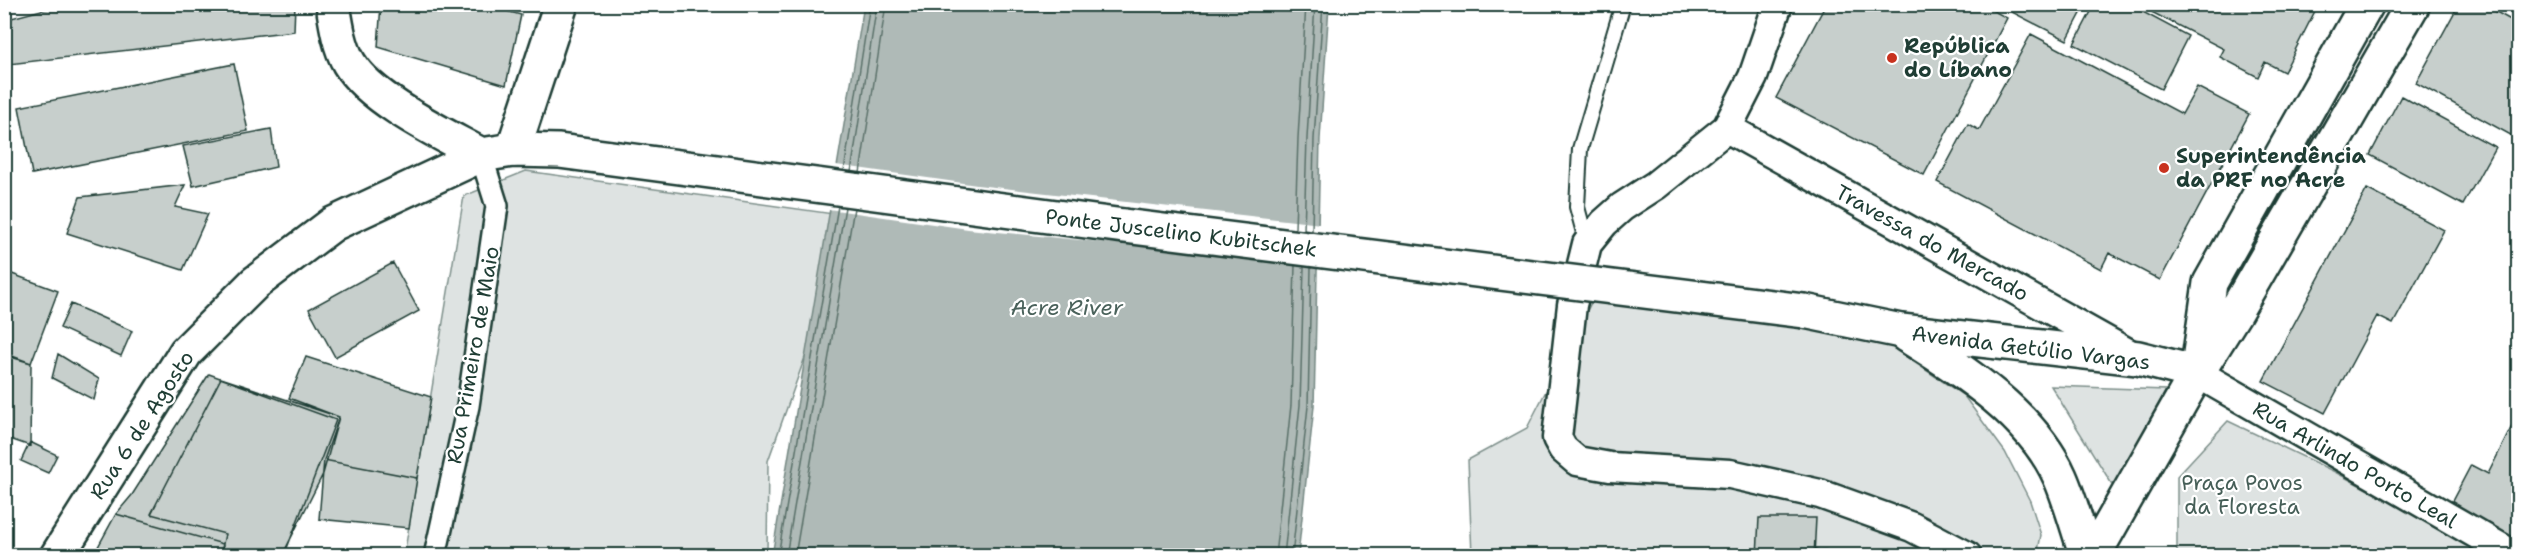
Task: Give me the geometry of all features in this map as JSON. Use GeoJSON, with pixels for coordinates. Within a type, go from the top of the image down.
{"type":"FeatureCollection","features":[{"type":"Feature","properties":{"kind":"main road"},"geometry":{"type":"LineString","coordinates":[[333,4],[339,38],[349,63],[367,84],[418,120],[481,155]]}},
{"type":"Feature","properties":{"kind":"main road"},"geometry":{"type":"LineString","coordinates":[[513,150],[561,4]]}},
{"type":"Feature","properties":{"kind":"main road"},"geometry":{"type":"LineString","coordinates":[[2197,373],[2210,283],[2367,4]]}},
{"type":"Feature","properties":{"kind":"main road"},"geometry":{"type":"LineString","coordinates":[[2093,555],[2413,4]]}},
{"type":"Feature","properties":{"kind":"main road","name":"Rua 6 de Agosto"},"geometry":{"type":"LineString","coordinates":[[57,555],[186,352],[255,283],[333,224],[481,155],[513,150]]}},
{"type":"Feature","properties":{"kind":"main road","name":"Ponte Juscelino Kubitschek"},"geometry":{"type":"LineString","coordinates":[[513,150],[559,151],[1112,224],[1804,311]]}},
{"type":"Feature","properties":{"kind":"main road","name":"Avenida Getúlio Vargas"},"geometry":{"type":"LineString","coordinates":[[1804,311],[1900,331],[2138,358],[2197,373]]}},
{"type":"Feature","properties":{"kind":"main road","name":"Avenida Getúlio Vargas"},"geometry":{"type":"LineString","coordinates":[[1900,331],[1969,375],[2002,402],[2037,440],[2060,476],[2087,555]]}},
{"type":"Feature","properties":{"kind":"street"},"geometry":{"type":"LineString","coordinates":[[1778,4],[1753,77],[1727,128],[1656,185],[1622,207],[1604,223],[1587,244],[1572,305],[1557,438],[1569,455],[1577,461],[1610,467],[1730,474],[1820,494],[1912,527],[1967,555]]}},
{"type":"Feature","properties":{"kind":"street","name":"Travessa do Mercado"},"geometry":{"type":"LineString","coordinates":[[1727,128],[2138,358]]}},
{"type":"Feature","properties":{"kind":"street","name":"Rua Primeiro de Maio"},"geometry":{"type":"LineString","coordinates":[[435,555],[468,406],[497,206],[481,155]]}},
{"type":"Feature","properties":{"kind":"street","name":"Rua Arlindo Porto Leal"},"geometry":{"type":"LineString","coordinates":[[2197,373],[2515,555]]}},
{"type":"Feature","properties":{"kind":"lane"},"geometry":{"type":"LineString","coordinates":[[1587,244],[1577,207],[1580,149],[1623,4]]}},
{"type":"Feature","properties":{"kind":"green space"},"geometry":{"type":"Polygon","coordinates":[[[526,171],[855,217],[768,461],[767,555],[404,556],[464,196],[526,171]]]}},
{"type":"Feature","properties":{"kind":"green space"},"geometry":{"type":"Polygon","coordinates":[[[1592,301],[1799,326],[1890,346],[1964,396],[2005,452],[2030,501],[2041,535],[2037,556],[1472,555],[1468,460],[1527,428],[1592,301]]]}},
{"type":"Feature","properties":{"kind":"green space"},"geometry":{"type":"Polygon","coordinates":[[[2051,386],[2166,390],[2113,486],[2051,386]]]}},
{"type":"Feature","properties":{"kind":"green space","name":"Praça Povos da Floresta"},"geometry":{"type":"Polygon","coordinates":[[[2228,421],[2335,472],[2490,555],[2177,556],[2177,476],[2228,421]]]}},
{"type":"Feature","properties":{"kind":"water","name":"Acre River"},"geometry":{"type":"Polygon","coordinates":[[[864,5],[1329,5],[1320,139],[1314,406],[1298,555],[772,556],[864,5]]]}},
{"type":"Feature","properties":{"kind":"pier"},"geometry":{"type":"Polygon","coordinates":[[[836,165],[977,185],[1321,224],[1320,264],[968,229],[828,209],[836,165]]]}},
{"type":"Feature","properties":{"kind":"building"},"geometry":{"type":"Polygon","coordinates":[[[64,4],[295,4],[294,31],[9,64],[4,20],[64,4]]]}},
{"type":"Feature","properties":{"kind":"building"},"geometry":{"type":"Polygon","coordinates":[[[381,4],[481,4],[521,15],[506,85],[378,47],[381,4]]]}},
{"type":"Feature","properties":{"kind":"building","name":"República do Líbano"},"geometry":{"type":"Polygon","coordinates":[[[1826,4],[1981,4],[2007,18],[1924,175],[1776,98],[1826,4]]]}},
{"type":"Feature","properties":{"kind":"building"},"geometry":{"type":"Polygon","coordinates":[[[2006,4],[2086,4],[2067,40],[2004,8],[2006,4]]]}},
{"type":"Feature","properties":{"kind":"building"},"geometry":{"type":"Polygon","coordinates":[[[2095,4],[2128,4],[2188,36],[2161,89],[2074,44],[2095,4]]]}},
{"type":"Feature","properties":{"kind":"building"},"geometry":{"type":"Polygon","coordinates":[[[2307,4],[2316,9],[2284,72],[2265,62],[2258,77],[2220,57],[2224,49],[2138,5],[2307,4]]]}},
{"type":"Feature","properties":{"kind":"building"},"geometry":{"type":"Polygon","coordinates":[[[2459,4],[2482,4],[2518,24],[2518,139],[2416,83],[2459,4]]]}},
{"type":"Feature","properties":{"kind":"building"},"geometry":{"type":"Polygon","coordinates":[[[2499,4],[2518,4],[2518,15],[2499,4]]]}},
{"type":"Feature","properties":{"kind":"building"},"geometry":{"type":"Polygon","coordinates":[[[2031,34],[2182,114],[2197,87],[2249,114],[2160,280],[2109,253],[2101,269],[1937,182],[1968,124],[1979,130],[2031,34]]]}},
{"type":"Feature","properties":{"kind":"building"},"geometry":{"type":"Polygon","coordinates":[[[234,64],[248,131],[32,174],[19,107],[234,64]]]}},
{"type":"Feature","properties":{"kind":"building"},"geometry":{"type":"Polygon","coordinates":[[[2401,96],[2495,147],[2463,205],[2370,155],[2401,96]]]}},
{"type":"Feature","properties":{"kind":"building"},"geometry":{"type":"Polygon","coordinates":[[[271,129],[276,167],[193,186],[183,146],[271,129]]]}},
{"type":"Feature","properties":{"kind":"building"},"geometry":{"type":"Polygon","coordinates":[[[185,185],[175,207],[208,214],[183,270],[67,233],[80,197],[185,185]]]}},
{"type":"Feature","properties":{"kind":"building"},"geometry":{"type":"Polygon","coordinates":[[[2367,189],[2444,230],[2393,324],[2377,316],[2325,413],[2263,381],[2367,189]]]}},
{"type":"Feature","properties":{"kind":"building"},"geometry":{"type":"Polygon","coordinates":[[[393,263],[419,311],[335,357],[309,309],[393,263]]]}},
{"type":"Feature","properties":{"kind":"building"},"geometry":{"type":"Polygon","coordinates":[[[4,271],[58,291],[31,363],[4,353],[4,271]]]}},
{"type":"Feature","properties":{"kind":"building"},"geometry":{"type":"Polygon","coordinates":[[[71,304],[132,331],[121,356],[60,328],[71,304]]]}},
{"type":"Feature","properties":{"kind":"building"},"geometry":{"type":"Polygon","coordinates":[[[58,354],[99,379],[94,400],[52,378],[58,354]]]}},
{"type":"Feature","properties":{"kind":"building"},"geometry":{"type":"Polygon","coordinates":[[[4,355],[31,363],[30,446],[4,437],[4,355]]]}},
{"type":"Feature","properties":{"kind":"building"},"geometry":{"type":"Polygon","coordinates":[[[306,357],[431,397],[417,478],[324,460],[339,417],[289,398],[306,357]]]}},
{"type":"Feature","properties":{"kind":"building"},"geometry":{"type":"Polygon","coordinates":[[[209,374],[336,420],[284,556],[223,556],[223,544],[116,514],[132,495],[209,374]]]}},
{"type":"Feature","properties":{"kind":"building"},"geometry":{"type":"Polygon","coordinates":[[[221,378],[339,417],[323,474],[282,556],[221,553],[225,534],[151,514],[221,378]]]}},
{"type":"Feature","properties":{"kind":"building"},"geometry":{"type":"Polygon","coordinates":[[[2518,414],[2518,540],[2450,505],[2471,465],[2488,474],[2518,414]]]}},
{"type":"Feature","properties":{"kind":"building"},"geometry":{"type":"Polygon","coordinates":[[[30,442],[57,455],[48,473],[21,461],[30,442]]]}},
{"type":"Feature","properties":{"kind":"building"},"geometry":{"type":"Polygon","coordinates":[[[324,460],[417,478],[409,528],[319,519],[324,460]]]}},
{"type":"Feature","properties":{"kind":"building"},"geometry":{"type":"Polygon","coordinates":[[[116,514],[223,544],[223,556],[93,556],[116,514]]]}},
{"type":"Feature","properties":{"kind":"building"},"geometry":{"type":"Polygon","coordinates":[[[1759,518],[1816,518],[1814,556],[1757,556],[1759,518]]]}},
{"type":"Feature","properties":{"kind":"building"},"geometry":{"type":"Polygon","coordinates":[[[1816,549],[1850,556],[1816,556],[1816,549]]]}},
{"type":"Feature","properties":{"kind":"place","name":"República do Líbano"},"geometry":{"type":"Point","coordinates":[1892,58]}},
{"type":"Feature","properties":{"kind":"place","name":"Superintendência da PRF no Acre"},"geometry":{"type":"Point","coordinates":[2164,168]}}]}
